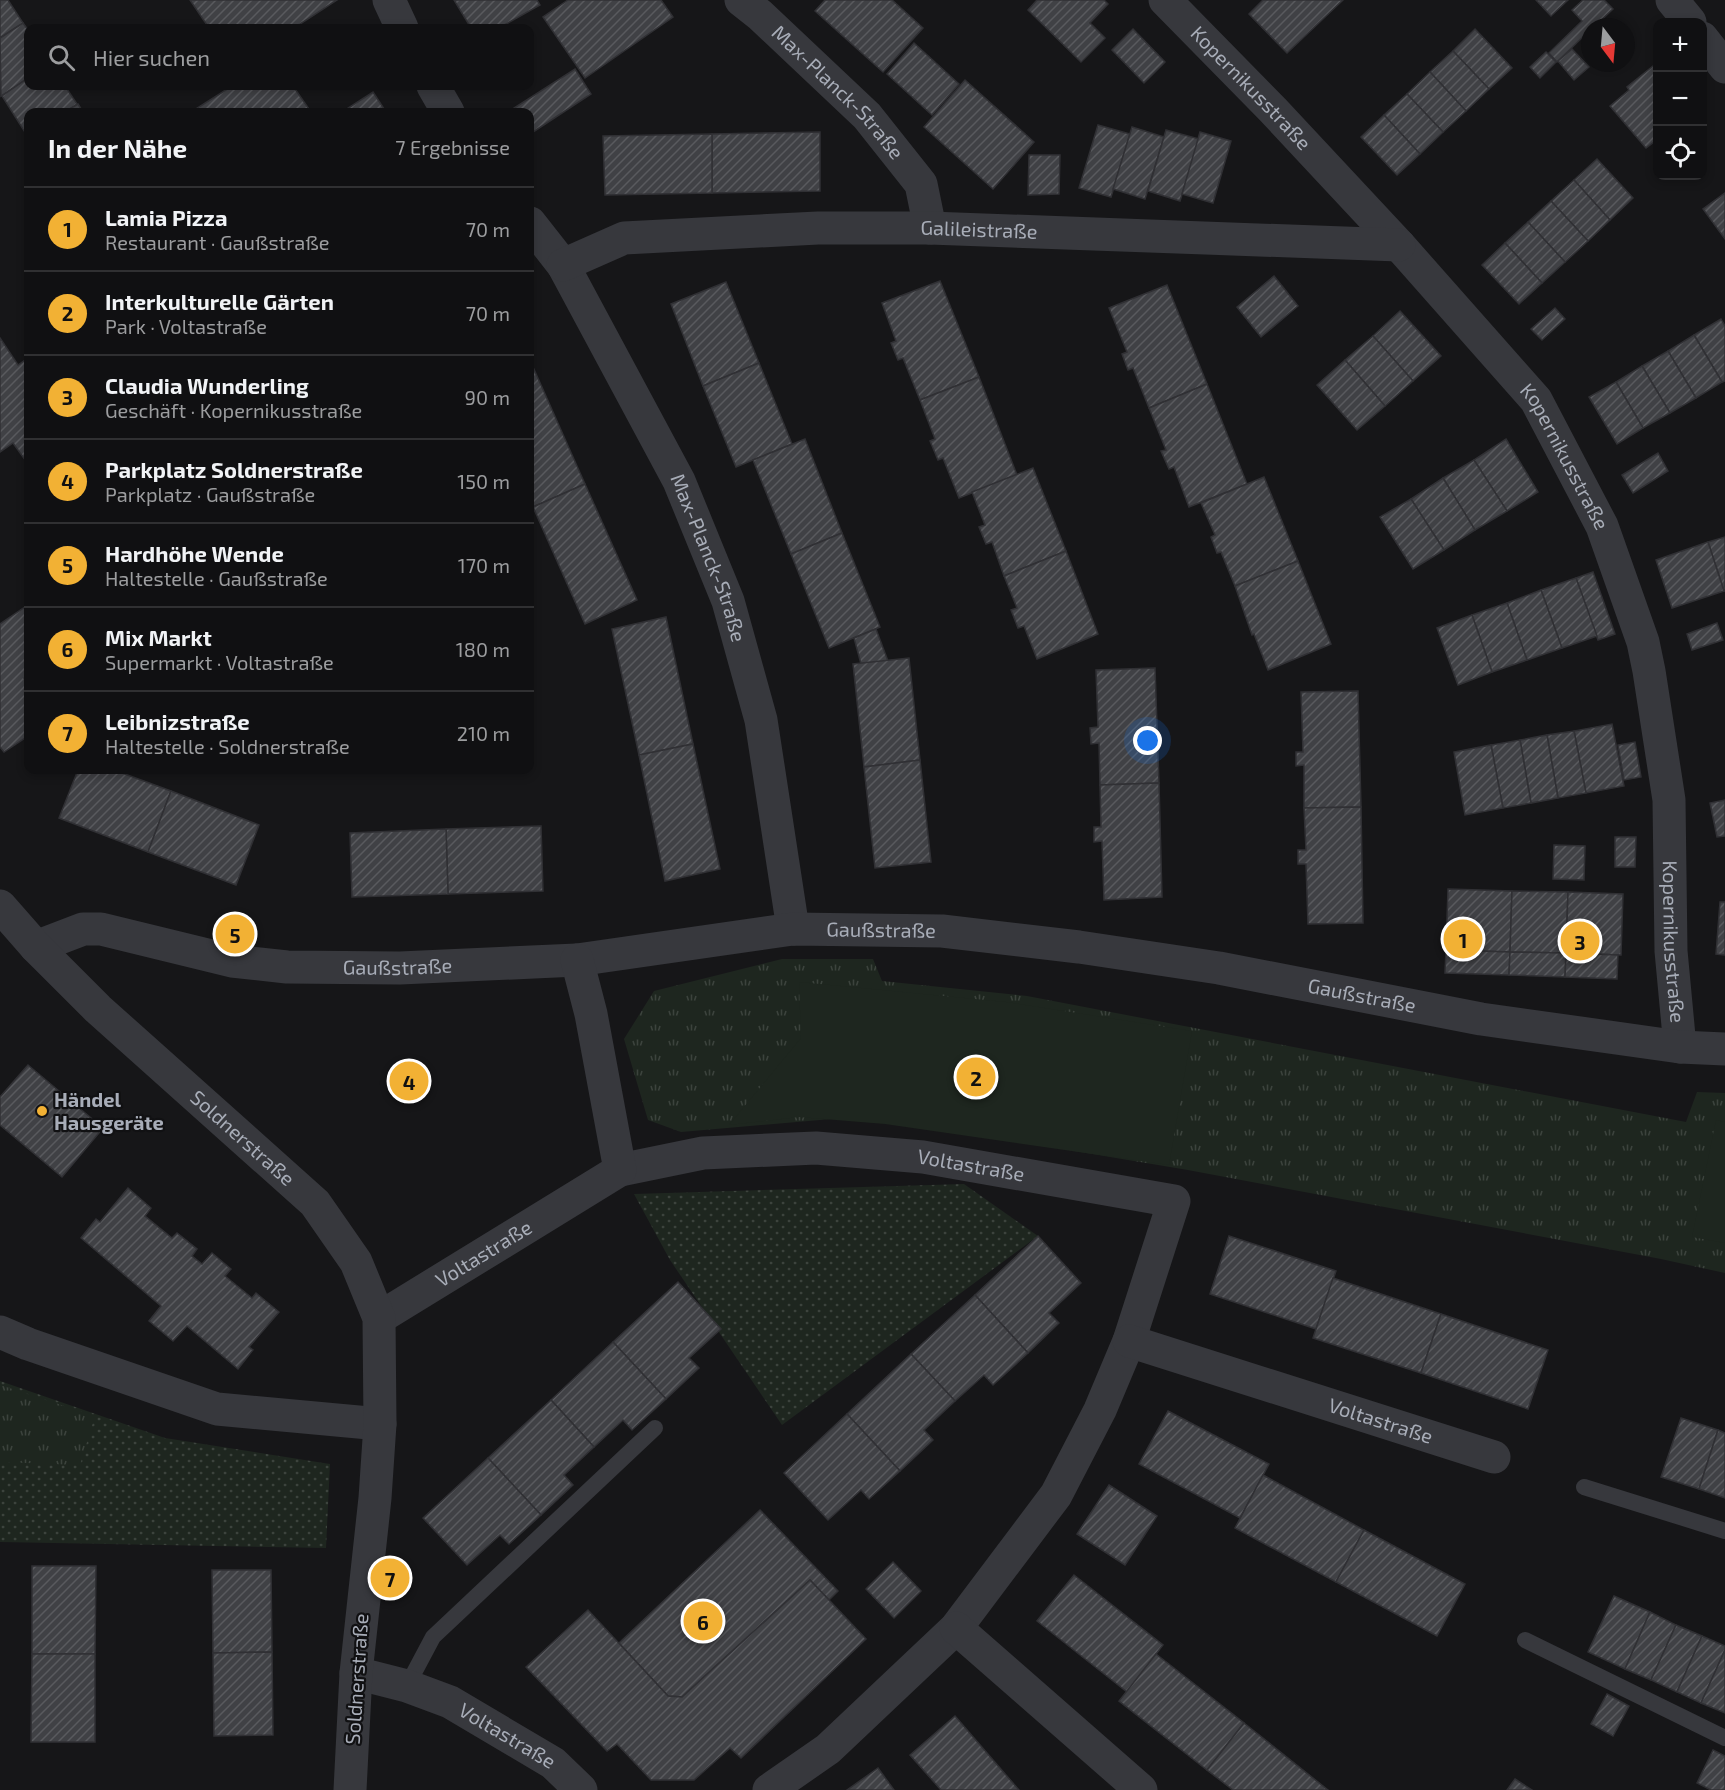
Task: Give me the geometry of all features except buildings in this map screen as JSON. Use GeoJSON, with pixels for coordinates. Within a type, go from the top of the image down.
{"type":"FeatureCollection","features":[{"type":"Feature","properties":{"kind":"street"},"geometry":{"type":"LineString","coordinates":[[389,0],[400,24]]}},
{"type":"Feature","properties":{"kind":"street","name":"Max-Planck-Straße"},"geometry":{"type":"LineString","coordinates":[[741,0],[760,15],[867,116],[921,184],[930,228]]}},
{"type":"Feature","properties":{"kind":"street","name":"Kopernikusstraße"},"geometry":{"type":"LineString","coordinates":[[1165,0],[1273,110],[1399,245],[1536,400],[1602,526],[1643,642],[1669,800],[1671,951],[1680,1047]]}},
{"type":"Feature","properties":{"kind":"street"},"geometry":{"type":"LineString","coordinates":[[1672,0],[1687,18]]}},
{"type":"Feature","properties":{"kind":"street"},"geometry":{"type":"LineString","coordinates":[[1707,44],[1725,67]]}},
{"type":"Feature","properties":{"kind":"street"},"geometry":{"type":"LineString","coordinates":[[435,90],[446,108]]}},
{"type":"Feature","properties":{"kind":"street","name":"Max-Planck-Straße"},"geometry":{"type":"LineString","coordinates":[[534,228],[563,266],[679,481],[728,601],[761,720],[793,929]]}},
{"type":"Feature","properties":{"kind":"street","name":"Galileistraße"},"geometry":{"type":"LineString","coordinates":[[563,266],[624,238],[818,228],[930,228],[1399,245]]}},
{"type":"Feature","properties":{"kind":"street","name":"Soldnerstraße"},"geometry":{"type":"LineString","coordinates":[[0,906],[36,947],[112,1022],[315,1203],[356,1262],[379,1318],[380,1424],[375,1498],[356,1673],[350,1790]]}},
{"type":"Feature","properties":{"kind":"street","name":"Gaußstraße"},"geometry":{"type":"LineString","coordinates":[[36,947],[83,929],[101,929],[232,961],[287,967],[400,968],[577,960],[793,929],[942,931],[1078,947],[1230,970],[1481,1019],[1680,1047],[1725,1049]]}},
{"type":"Feature","properties":{"kind":"street"},"geometry":{"type":"LineString","coordinates":[[577,960],[591,1014],[620,1170]]}},
{"type":"Feature","properties":{"kind":"street","name":"Voltastraße"},"geometry":{"type":"LineString","coordinates":[[379,1318],[620,1170],[703,1153],[816,1148],[923,1157],[1174,1201],[1129,1341],[1100,1410],[1056,1495],[956,1628],[828,1749],[769,1790]]}},
{"type":"Feature","properties":{"kind":"street"},"geometry":{"type":"LineString","coordinates":[[0,1332],[28,1344],[217,1409],[380,1424]]}},
{"type":"Feature","properties":{"kind":"street","name":"Voltastraße"},"geometry":{"type":"LineString","coordinates":[[1129,1341],[1494,1457]]}},
{"type":"Feature","properties":{"kind":"street"},"geometry":{"type":"LineString","coordinates":[[956,1628],[1141,1790]]}},
{"type":"Feature","properties":{"kind":"street","name":"Voltastraße"},"geometry":{"type":"LineString","coordinates":[[356,1673],[407,1686],[450,1702],[553,1763],[581,1790]]}},
{"type":"Feature","properties":{"kind":"lane"},"geometry":{"type":"LineString","coordinates":[[407,1686],[433,1637],[655,1428]]}},
{"type":"Feature","properties":{"kind":"lane"},"geometry":{"type":"LineString","coordinates":[[1584,1487],[1725,1531]]}},
{"type":"Feature","properties":{"kind":"lane"},"geometry":{"type":"LineString","coordinates":[[1525,1640],[1725,1738]]}},
{"type":"Feature","properties":{"kind":"green space"},"geometry":{"type":"Polygon","coordinates":[[[782,959],[873,959],[882,981],[1027,996],[1686,1122],[1697,1092],[1725,1093],[1725,1273],[1188,1170],[866,1116],[681,1132],[648,1120],[624,1039],[654,991],[782,959]]]}},
{"type":"Feature","properties":{"kind":"green space"},"geometry":{"type":"Polygon","coordinates":[[[799,982],[1006,1002],[1192,1031],[1169,1165],[885,1124],[799,1117],[729,1125],[801,1038],[799,982]]]}},
{"type":"Feature","properties":{"kind":"green space"},"geometry":{"type":"Polygon","coordinates":[[[1716,1120],[1725,1122],[1725,1243],[1692,1237],[1716,1120]]]}},
{"type":"Feature","properties":{"kind":"green space"},"geometry":{"type":"Polygon","coordinates":[[[964,1184],[1038,1236],[782,1425],[670,1260],[634,1194],[964,1184]]]}},
{"type":"Feature","properties":{"kind":"green space"},"geometry":{"type":"Polygon","coordinates":[[[0,1381],[165,1438],[330,1464],[326,1548],[0,1542],[0,1381]]]}},
{"type":"Feature","properties":{"kind":"green space"},"geometry":{"type":"Polygon","coordinates":[[[0,1385],[95,1416],[80,1465],[0,1462],[0,1385]]]}},
{"type":"Feature","properties":{"kind":"place","name":"Hardhöhe Wende"},"geometry":{"type":"Point","coordinates":[235,934]}},
{"type":"Feature","properties":{"kind":"place","name":"Lamia Pizza"},"geometry":{"type":"Point","coordinates":[1463,939]}},
{"type":"Feature","properties":{"kind":"place","name":"Claudia Wunderling"},"geometry":{"type":"Point","coordinates":[1580,941]}},
{"type":"Feature","properties":{"kind":"place","name":"Interkulturelle Gärten"},"geometry":{"type":"Point","coordinates":[976,1077]}},
{"type":"Feature","properties":{"kind":"place","name":"Parkplatz Soldnerstraße"},"geometry":{"type":"Point","coordinates":[409,1081]}},
{"type":"Feature","properties":{"kind":"place","name":"Händel Hausgeräte"},"geometry":{"type":"Point","coordinates":[42,1111]}},
{"type":"Feature","properties":{"kind":"place","name":"Leibnizstraße"},"geometry":{"type":"Point","coordinates":[390,1578]}},
{"type":"Feature","properties":{"kind":"place","name":"Mix Markt"},"geometry":{"type":"Point","coordinates":[703,1621]}}]}
